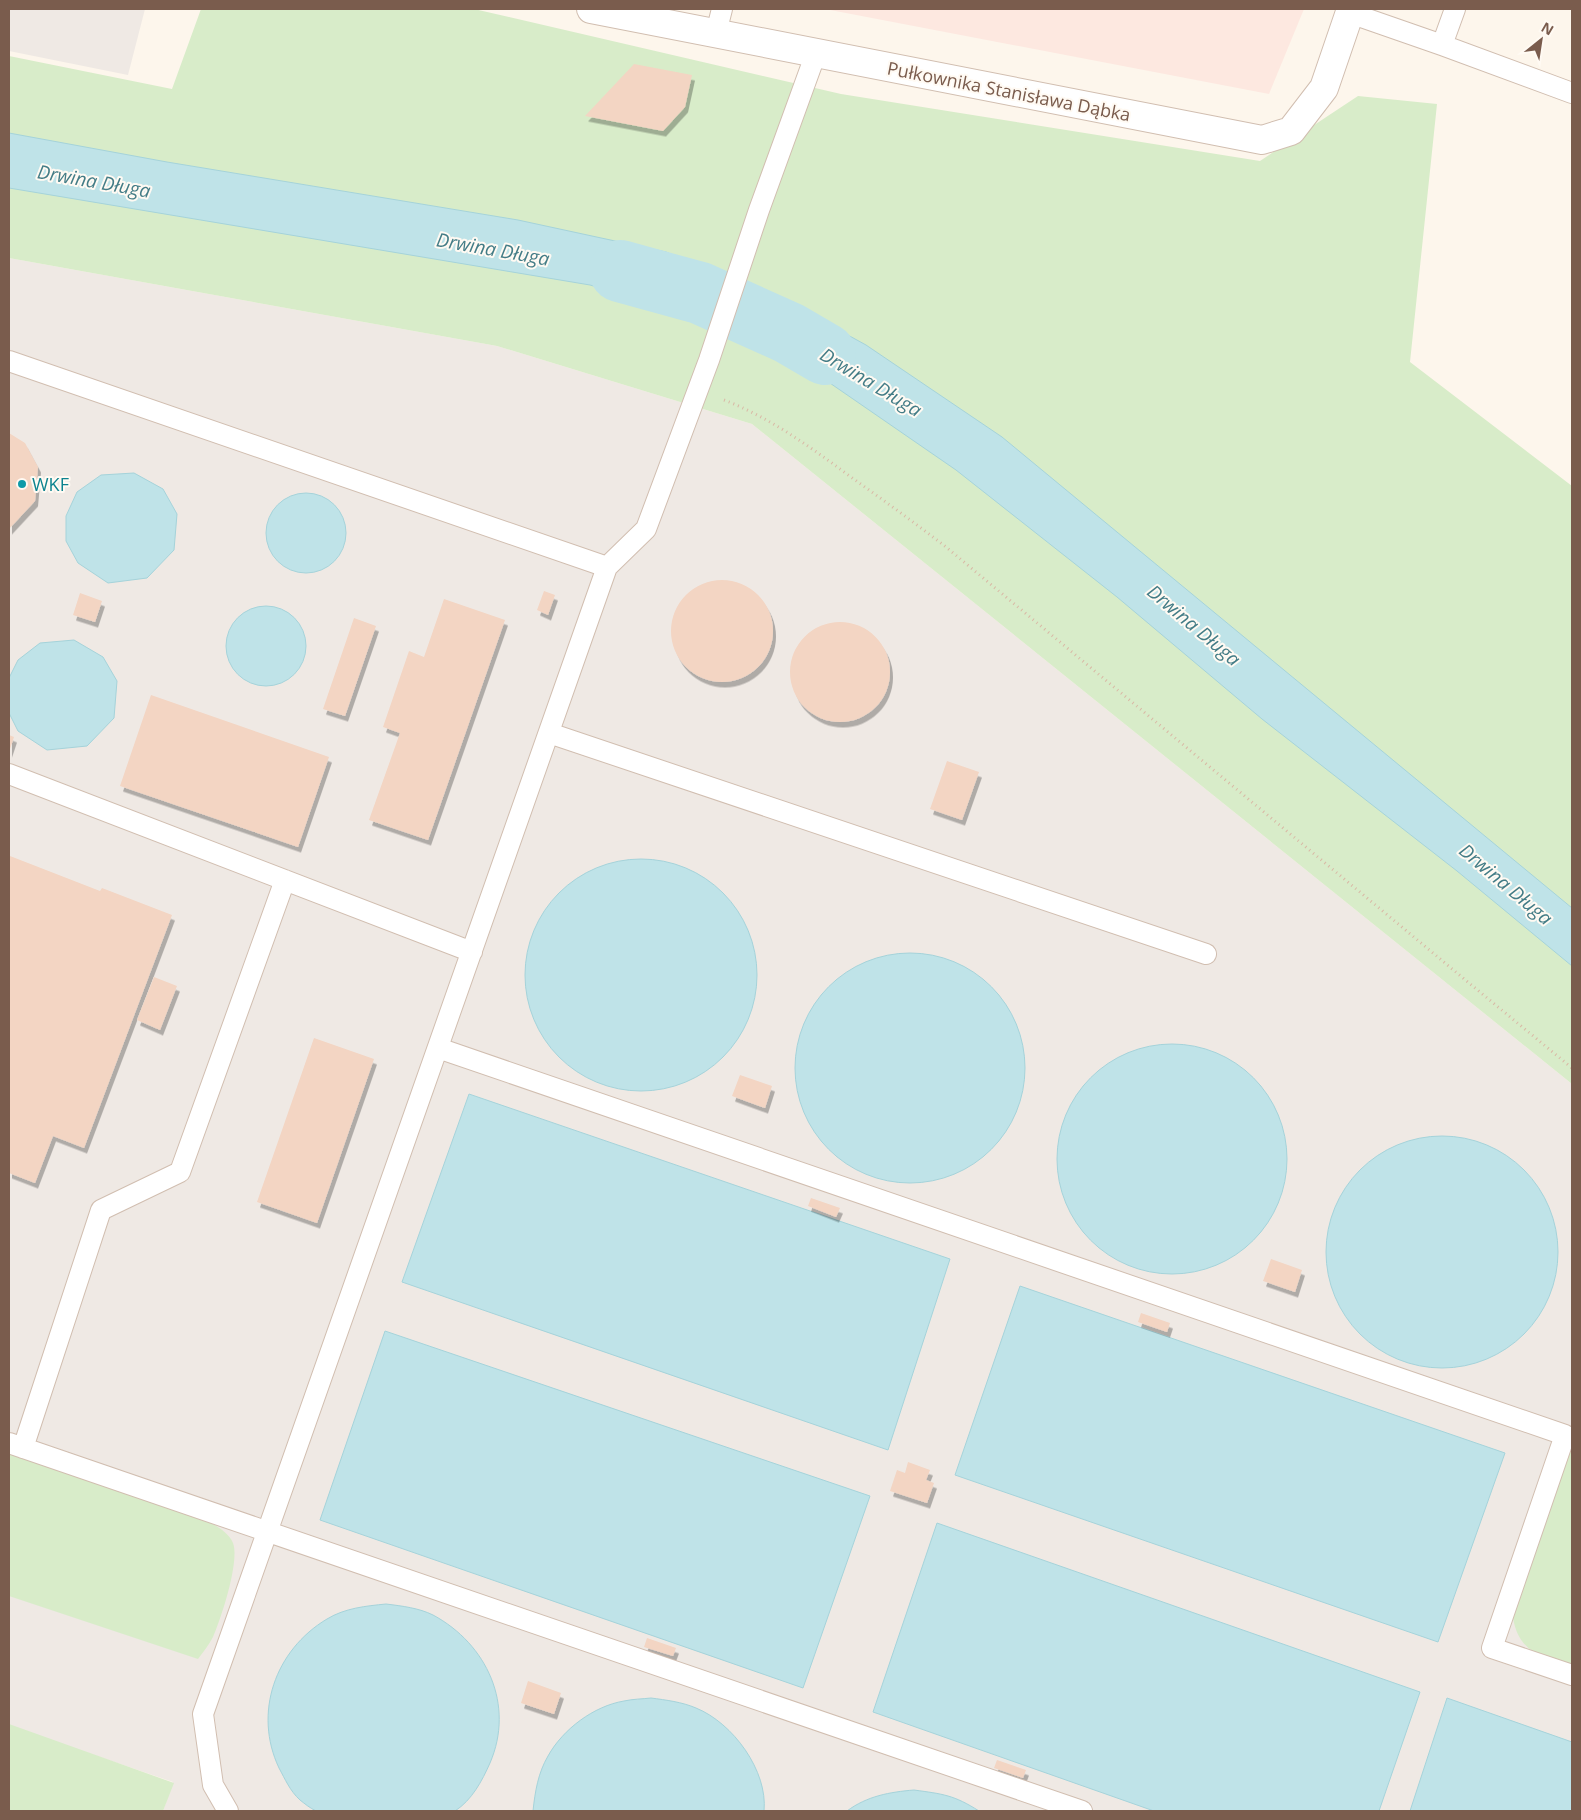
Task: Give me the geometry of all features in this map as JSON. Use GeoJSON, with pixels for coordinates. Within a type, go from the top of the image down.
{"type":"FeatureCollection","features":[{"type":"Feature","properties":{"kind":"street","name":"Pułkownika Stanisława Dąbka"},"geometry":{"type":"LineString","coordinates":[[591,9],[719,21],[816,53],[1262,140],[1291,131],[1324,88],[1351,11]]}},
{"type":"Feature","properties":{"kind":"lane"},"geometry":{"type":"LineString","coordinates":[[1442,45],[1455,9]]}},
{"type":"Feature","properties":{"kind":"lane"},"geometry":{"type":"LineString","coordinates":[[1351,11],[1572,93]]}},
{"type":"Feature","properties":{"kind":"lane"},"geometry":{"type":"LineString","coordinates":[[228,1811],[213,1785],[204,1714],[607,567],[646,529],[709,360],[759,210],[816,53]]}},
{"type":"Feature","properties":{"kind":"lane"},"geometry":{"type":"LineString","coordinates":[[9,361],[607,567]]}},
{"type":"Feature","properties":{"kind":"lane"},"geometry":{"type":"LineString","coordinates":[[549,733],[1206,954]]}},
{"type":"Feature","properties":{"kind":"lane"},"geometry":{"type":"LineString","coordinates":[[9,774],[472,952]]}},
{"type":"Feature","properties":{"kind":"lane"},"geometry":{"type":"LineString","coordinates":[[285,880],[180,1172],[101,1210],[16,1445],[1082,1811]]}},
{"type":"Feature","properties":{"kind":"lane"},"geometry":{"type":"LineString","coordinates":[[438,1048],[1569,1436],[1492,1648],[1572,1675]]}},
{"type":"Feature","properties":{"kind":"path"},"geometry":{"type":"LineString","coordinates":[[698,390],[743,407],[793,435],[939,542],[1572,1068]]}},
{"type":"Feature","properties":{"kind":"shaded area"},"geometry":{"type":"Polygon","coordinates":[[[9,9],[145,9],[128,75],[9,51],[9,9]]]}},
{"type":"Feature","properties":{"kind":"shaded area"},"geometry":{"type":"Polygon","coordinates":[[[825,9],[1304,9],[1269,94],[825,9]]]}},
{"type":"Feature","properties":{"kind":"shaded area"},"geometry":{"type":"Polygon","coordinates":[[[9,258],[497,346],[752,424],[1572,1084],[1572,1811],[163,1811],[173,1782],[9,1726],[9,258]]]}},
{"type":"Feature","properties":{"kind":"green space"},"geometry":{"type":"Polygon","coordinates":[[[201,9],[474,9],[841,94],[1260,161],[1358,96],[1437,104],[1410,362],[1572,486],[1572,1084],[752,424],[497,346],[9,258],[9,56],[172,89],[201,9]]]}},
{"type":"Feature","properties":{"kind":"green space"},"geometry":{"type":"Polygon","coordinates":[[[1572,1446],[1572,1668],[1542,1657],[1534,1652],[1521,1639],[1513,1618],[1556,1482],[1572,1446]]]}},
{"type":"Feature","properties":{"kind":"green space"},"geometry":{"type":"Polygon","coordinates":[[[9,1451],[204,1519],[228,1535],[233,1543],[234,1551],[234,1563],[229,1590],[213,1637],[198,1659],[9,1596],[9,1451]]]}},
{"type":"Feature","properties":{"kind":"green space"},"geometry":{"type":"Polygon","coordinates":[[[9,1724],[174,1783],[163,1811],[9,1811],[9,1724]]]}},
{"type":"Feature","properties":{"kind":"water"},"geometry":{"type":"Polygon","coordinates":[[[9,133],[167,162],[518,220],[666,252],[713,272],[692,314],[590,285],[9,188],[9,133]]]}},
{"type":"Feature","properties":{"kind":"water"},"geometry":{"type":"Polygon","coordinates":[[[755,292],[786,301],[866,345],[1002,437],[1572,908],[1572,966],[1457,871],[1262,719],[1117,597],[956,470],[782,350],[741,337],[755,292]]]}},
{"type":"Feature","properties":{"kind":"water"},"geometry":{"type":"Polygon","coordinates":[[[134,473],[163,489],[177,514],[174,550],[147,578],[108,583],[78,563],[66,541],[66,516],[77,492],[101,475],[134,473]]]}},
{"type":"Feature","properties":{"kind":"water"},"geometry":{"type":"Polygon","coordinates":[[[306,493],[321,496],[334,505],[343,518],[346,533],[343,548],[334,561],[321,570],[306,573],[291,570],[278,561],[269,548],[266,533],[269,518],[278,505],[291,496],[306,493]]]}},
{"type":"Feature","properties":{"kind":"water"},"geometry":{"type":"Polygon","coordinates":[[[266,606],[281,609],[294,618],[303,631],[306,646],[303,661],[294,674],[281,683],[266,686],[251,683],[238,674],[229,661],[226,646],[229,631],[238,618],[251,609],[266,606]]]}},
{"type":"Feature","properties":{"kind":"water"},"geometry":{"type":"Polygon","coordinates":[[[74,640],[103,657],[117,681],[114,718],[87,746],[47,750],[18,731],[9,713],[9,678],[18,660],[40,643],[74,640]]]}},
{"type":"Feature","properties":{"kind":"water"},"geometry":{"type":"Polygon","coordinates":[[[641,859],[675,864],[685,868],[705,879],[723,893],[737,911],[748,931],[752,941],[757,975],[752,1009],[748,1019],[737,1039],[723,1057],[705,1071],[685,1082],[675,1086],[641,1091],[607,1086],[597,1082],[577,1071],[559,1057],[545,1039],[534,1019],[530,1009],[525,975],[530,941],[534,931],[545,911],[559,893],[577,879],[597,868],[607,864],[641,859]]]}},
{"type":"Feature","properties":{"kind":"water"},"geometry":{"type":"Polygon","coordinates":[[[899,953],[921,953],[954,961],[974,972],[992,986],[1006,1004],[1017,1024],[1023,1045],[1025,1068],[1023,1091],[1017,1112],[1006,1132],[992,1150],[974,1164],[954,1175],[921,1183],[899,1183],[866,1175],[846,1164],[828,1150],[814,1132],[803,1112],[795,1079],[795,1057],[803,1024],[814,1004],[828,986],[846,972],[866,961],[899,953]]]}},
{"type":"Feature","properties":{"kind":"water"},"geometry":{"type":"Polygon","coordinates":[[[1161,1044],[1183,1044],[1206,1048],[1216,1052],[1236,1063],[1254,1077],[1268,1095],[1279,1115],[1285,1136],[1287,1159],[1283,1193],[1279,1203],[1268,1223],[1254,1241],[1236,1255],[1206,1270],[1183,1274],[1161,1274],[1138,1270],[1128,1266],[1108,1255],[1090,1241],[1076,1223],[1061,1193],[1057,1170],[1057,1148],[1061,1125],[1065,1115],[1076,1095],[1090,1077],[1108,1063],[1138,1048],[1161,1044]]]}},
{"type":"Feature","properties":{"kind":"water"},"geometry":{"type":"Polygon","coordinates":[[[469,1094],[950,1259],[888,1450],[402,1282],[469,1094]]]}},
{"type":"Feature","properties":{"kind":"water"},"geometry":{"type":"Polygon","coordinates":[[[1442,1136],[1476,1141],[1486,1145],[1506,1156],[1524,1170],[1538,1188],[1549,1208],[1553,1218],[1558,1252],[1553,1286],[1549,1296],[1538,1316],[1524,1334],[1506,1348],[1486,1359],[1476,1363],[1442,1368],[1408,1363],[1398,1359],[1378,1348],[1360,1334],[1346,1316],[1335,1296],[1331,1286],[1326,1252],[1331,1218],[1335,1208],[1346,1188],[1360,1170],[1378,1156],[1398,1145],[1408,1141],[1442,1136]]]}},
{"type":"Feature","properties":{"kind":"water"},"geometry":{"type":"Polygon","coordinates":[[[1020,1286],[1505,1453],[1438,1642],[955,1475],[1020,1286]]]}},
{"type":"Feature","properties":{"kind":"water"},"geometry":{"type":"Polygon","coordinates":[[[385,1331],[870,1496],[803,1688],[320,1520],[385,1331]]]}},
{"type":"Feature","properties":{"kind":"water"},"geometry":{"type":"Polygon","coordinates":[[[937,1523],[1420,1692],[1379,1811],[1154,1811],[873,1712],[937,1523]]]}},
{"type":"Feature","properties":{"kind":"water"},"geometry":{"type":"Polygon","coordinates":[[[386,1604],[416,1609],[433,1615],[452,1627],[468,1642],[481,1659],[491,1678],[497,1698],[499,1719],[497,1741],[490,1763],[471,1796],[455,1811],[316,1811],[300,1800],[291,1789],[279,1768],[271,1747],[268,1726],[269,1705],[274,1685],[282,1665],[309,1632],[334,1615],[348,1610],[386,1604]]]}},
{"type":"Feature","properties":{"kind":"water"},"geometry":{"type":"Polygon","coordinates":[[[651,1698],[696,1708],[710,1715],[735,1737],[754,1765],[760,1780],[764,1796],[764,1811],[533,1811],[538,1783],[545,1762],[554,1746],[571,1728],[580,1720],[602,1708],[631,1700],[651,1698]]]}},
{"type":"Feature","properties":{"kind":"water"},"geometry":{"type":"Polygon","coordinates":[[[1447,1698],[1572,1742],[1572,1811],[1410,1811],[1447,1698]]]}},
{"type":"Feature","properties":{"kind":"water"},"geometry":{"type":"Polygon","coordinates":[[[914,1790],[948,1796],[979,1811],[847,1811],[879,1796],[914,1790]]]}},
{"type":"Feature","properties":{"kind":"building"},"geometry":{"type":"Polygon","coordinates":[[[634,64],[692,75],[685,107],[663,131],[585,116],[634,64]]]}},
{"type":"Feature","properties":{"kind":"building","name":"WKF"},"geometry":{"type":"Polygon","coordinates":[[[9,433],[25,443],[38,467],[35,501],[9,529],[9,433]]]}},
{"type":"Feature","properties":{"kind":"building"},"geometry":{"type":"Polygon","coordinates":[[[722,580],[742,584],[758,595],[769,611],[773,631],[769,651],[758,667],[742,678],[722,682],[702,678],[686,667],[675,651],[671,631],[675,611],[686,595],[702,584],[722,580]]]}},
{"type":"Feature","properties":{"kind":"building"},"geometry":{"type":"Polygon","coordinates":[[[544,591],[555,595],[548,615],[537,610],[544,591]]]}},
{"type":"Feature","properties":{"kind":"building"},"geometry":{"type":"Polygon","coordinates":[[[80,593],[102,601],[95,622],[73,615],[80,593]]]}},
{"type":"Feature","properties":{"kind":"building"},"geometry":{"type":"Polygon","coordinates":[[[444,599],[505,620],[428,840],[369,820],[400,733],[383,727],[409,651],[424,657],[444,599]]]}},
{"type":"Feature","properties":{"kind":"building"},"geometry":{"type":"Polygon","coordinates":[[[354,618],[376,626],[345,716],[323,709],[354,618]]]}},
{"type":"Feature","properties":{"kind":"building"},"geometry":{"type":"Polygon","coordinates":[[[840,622],[850,623],[868,630],[882,644],[889,662],[889,682],[882,700],[868,714],[850,721],[840,722],[830,721],[812,714],[798,700],[791,682],[790,672],[791,662],[798,644],[812,630],[830,623],[840,622]]]}},
{"type":"Feature","properties":{"kind":"building"},"geometry":{"type":"Polygon","coordinates":[[[151,695],[329,757],[298,847],[120,786],[151,695]]]}},
{"type":"Feature","properties":{"kind":"building"},"geometry":{"type":"Polygon","coordinates":[[[9,735],[14,737],[9,752],[9,735]]]}},
{"type":"Feature","properties":{"kind":"building"},"geometry":{"type":"Polygon","coordinates":[[[947,761],[979,772],[962,820],[930,809],[947,761]]]}},
{"type":"Feature","properties":{"kind":"building"},"geometry":{"type":"Polygon","coordinates":[[[10,856],[100,891],[102,888],[172,915],[84,1148],[53,1136],[35,1183],[9,1173],[10,856]]]}},
{"type":"Feature","properties":{"kind":"building"},"geometry":{"type":"Polygon","coordinates":[[[154,977],[177,986],[160,1030],[137,1020],[154,977]]]}},
{"type":"Feature","properties":{"kind":"building"},"geometry":{"type":"Polygon","coordinates":[[[314,1038],[374,1059],[317,1223],[257,1202],[314,1038]]]}},
{"type":"Feature","properties":{"kind":"building"},"geometry":{"type":"Polygon","coordinates":[[[740,1075],[772,1086],[765,1108],[732,1096],[740,1075]]]}},
{"type":"Feature","properties":{"kind":"building"},"geometry":{"type":"Polygon","coordinates":[[[811,1198],[840,1208],[836,1217],[808,1206],[811,1198]]]}},
{"type":"Feature","properties":{"kind":"building"},"geometry":{"type":"Polygon","coordinates":[[[1271,1259],[1302,1270],[1295,1292],[1263,1281],[1271,1259]]]}},
{"type":"Feature","properties":{"kind":"building"},"geometry":{"type":"Polygon","coordinates":[[[1141,1313],[1170,1323],[1167,1332],[1138,1322],[1141,1313]]]}},
{"type":"Feature","properties":{"kind":"building"},"geometry":{"type":"Polygon","coordinates":[[[908,1462],[930,1470],[926,1480],[934,1483],[927,1503],[890,1491],[897,1470],[905,1473],[908,1462]]]}},
{"type":"Feature","properties":{"kind":"building"},"geometry":{"type":"Polygon","coordinates":[[[647,1638],[676,1648],[673,1656],[644,1647],[647,1638]]]}},
{"type":"Feature","properties":{"kind":"building"},"geometry":{"type":"Polygon","coordinates":[[[528,1681],[561,1693],[554,1714],[521,1703],[528,1681]]]}},
{"type":"Feature","properties":{"kind":"building"},"geometry":{"type":"Polygon","coordinates":[[[997,1760],[1026,1770],[1023,1778],[994,1768],[997,1760]]]}},
{"type":"Feature","properties":{"kind":"waterway","name":"Drwina Długa"},"geometry":{"type":"LineString","coordinates":[[620,271],[700,293],[789,333],[825,354]]}},
{"type":"Feature","properties":{"kind":"place","name":"WKF"},"geometry":{"type":"Point","coordinates":[22,484]}}]}
